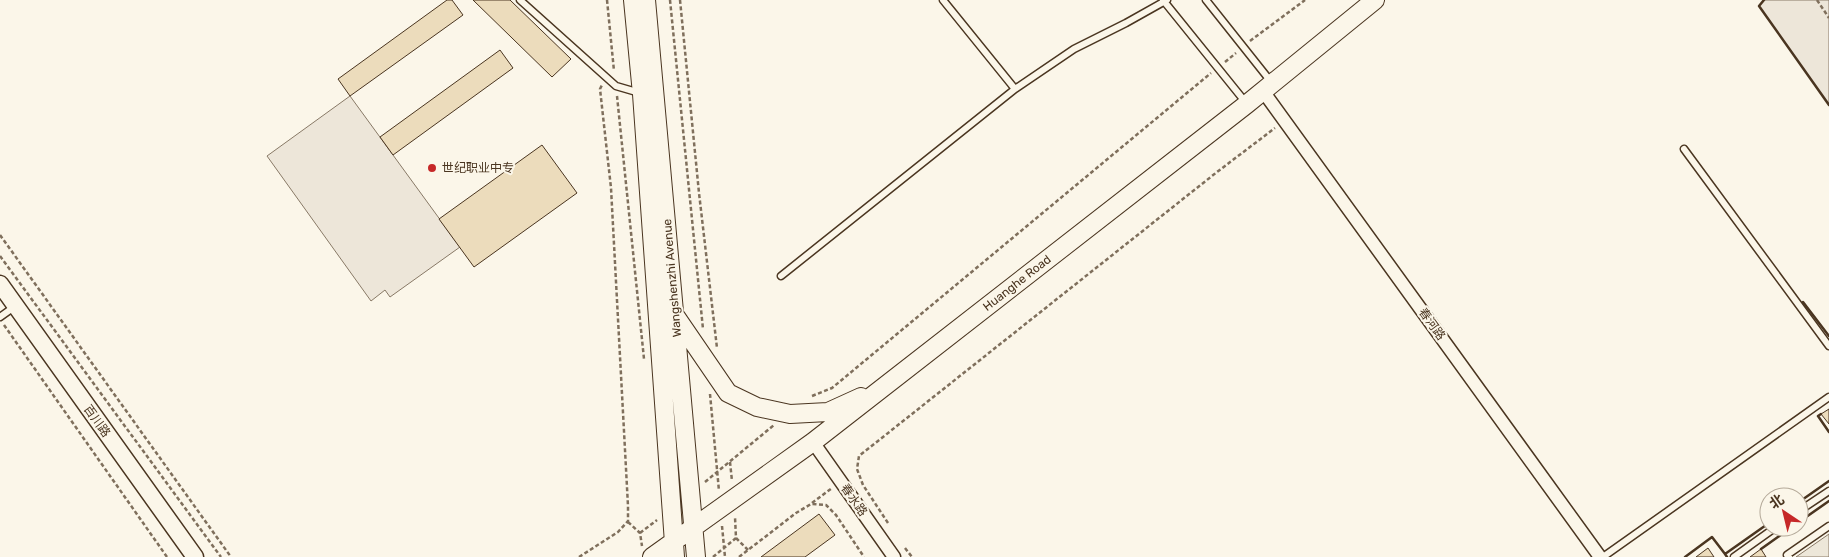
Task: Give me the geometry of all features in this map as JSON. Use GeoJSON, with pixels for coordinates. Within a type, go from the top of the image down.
{"type":"FeatureCollection","features":[{"type":"Feature","properties":{"kind":"main road"},"geometry":{"type":"LineString","coordinates":[[633,0],[649,96],[675,550]]}},
{"type":"Feature","properties":{"kind":"main road","name":"Wangshenzhi Avenue"},"geometry":{"type":"LineString","coordinates":[[646,0],[649,96],[675,314],[696,557]]}},
{"type":"Feature","properties":{"kind":"main road","name":"Huanghe Road"},"geometry":{"type":"LineString","coordinates":[[652,557],[675,550],[694,529],[813,442],[888,384],[1247,104],[1375,0]]}},
{"type":"Feature","properties":{"kind":"main road"},"geometry":{"type":"LineString","coordinates":[[675,314],[728,393],[757,407],[790,414],[828,412],[888,384]]}},
{"type":"Feature","properties":{"kind":"street","name":"春河路"},"geometry":{"type":"LineString","coordinates":[[1268,87],[1285,121],[1602,557]]}},
{"type":"Feature","properties":{"kind":"street","name":"百川路"},"geometry":{"type":"LineString","coordinates":[[0,284],[195,557]]}},
{"type":"Feature","properties":{"kind":"street","name":"春水路"},"geometry":{"type":"LineString","coordinates":[[813,442],[894,557]]}},
{"type":"Feature","properties":{"kind":"lane"},"geometry":{"type":"LineString","coordinates":[[520,0],[616,86],[649,96]]}},
{"type":"Feature","properties":{"kind":"lane"},"geometry":{"type":"LineString","coordinates":[[943,0],[1015,89]]}},
{"type":"Feature","properties":{"kind":"lane"},"geometry":{"type":"LineString","coordinates":[[1206,0],[1243,47],[1268,87]]}},
{"type":"Feature","properties":{"kind":"lane"},"geometry":{"type":"LineString","coordinates":[[781,276],[1015,89],[1074,49],[1165,1],[1247,104]]}},
{"type":"Feature","properties":{"kind":"lane"},"geometry":{"type":"LineString","coordinates":[[1684,149],[1829,346]]}},
{"type":"Feature","properties":{"kind":"lane"},"geometry":{"type":"LineString","coordinates":[[0,319],[16,306]]}},
{"type":"Feature","properties":{"kind":"lane"},"geometry":{"type":"LineString","coordinates":[[1602,557],[1829,397]]}},
{"type":"Feature","properties":{"kind":"lane"},"geometry":{"type":"LineString","coordinates":[[1809,504],[1829,491]]}},
{"type":"Feature","properties":{"kind":"lane"},"geometry":{"type":"LineString","coordinates":[[1789,557],[1787,555],[1829,526]]}},
{"type":"Feature","properties":{"kind":"lane"},"geometry":{"type":"LineString","coordinates":[[1734,557],[1762,537]]}},
{"type":"Feature","properties":{"kind":"path"},"geometry":{"type":"LineString","coordinates":[[607,0],[644,364]]}},
{"type":"Feature","properties":{"kind":"path"},"geometry":{"type":"LineString","coordinates":[[670,0],[704,332]]}},
{"type":"Feature","properties":{"kind":"path"},"geometry":{"type":"LineString","coordinates":[[680,0],[699,193],[718,355]]}},
{"type":"Feature","properties":{"kind":"path"},"geometry":{"type":"LineString","coordinates":[[809,397],[832,388],[1218,67],[1305,0]]}},
{"type":"Feature","properties":{"kind":"path"},"geometry":{"type":"LineString","coordinates":[[1816,0],[1829,18]]}},
{"type":"Feature","properties":{"kind":"path"},"geometry":{"type":"LineString","coordinates":[[579,557],[618,532],[628,521],[611,188],[600,89],[606,77]]}},
{"type":"Feature","properties":{"kind":"path"},"geometry":{"type":"LineString","coordinates":[[891,527],[863,485],[857,469],[859,456],[1209,178],[1285,121]]}},
{"type":"Feature","properties":{"kind":"path"},"geometry":{"type":"LineString","coordinates":[[0,235],[231,557]]}},
{"type":"Feature","properties":{"kind":"path"},"geometry":{"type":"LineString","coordinates":[[0,256],[221,557]]}},
{"type":"Feature","properties":{"kind":"path"},"geometry":{"type":"LineString","coordinates":[[0,319],[167,557]]}},
{"type":"Feature","properties":{"kind":"path"},"geometry":{"type":"LineString","coordinates":[[709,389],[724,557]]}},
{"type":"Feature","properties":{"kind":"path"},"geometry":{"type":"LineString","coordinates":[[690,494],[774,425],[773,410]]}},
{"type":"Feature","properties":{"kind":"path"},"geometry":{"type":"LineString","coordinates":[[739,557],[796,513],[811,504],[826,505],[836,515],[864,557]]}},
{"type":"Feature","properties":{"kind":"path"},"geometry":{"type":"LineString","coordinates":[[628,521],[640,533],[660,518],[660,526]]}},
{"type":"Feature","properties":{"kind":"path"},"geometry":{"type":"LineString","coordinates":[[736,538],[748,550]]}},
{"type":"Feature","properties":{"kind":"path"},"geometry":{"type":"LineString","coordinates":[[901,542],[912,557]]}},
{"type":"Feature","properties":{"kind":"shaded area"},"geometry":{"type":"Polygon","coordinates":[[[1764,0],[1829,0],[1829,105],[1759,6],[1764,0]]]}},
{"type":"Feature","properties":{"kind":"shaded area"},"geometry":{"type":"Polygon","coordinates":[[[350,96],[460,247],[390,297],[385,290],[371,301],[267,156],[350,96]]]}},
{"type":"Feature","properties":{"kind":"shaded area"},"geometry":{"type":"Polygon","coordinates":[[[1829,534],[1829,557],[1796,557],[1829,534]]]}},
{"type":"Feature","properties":{"kind":"building"},"geometry":{"type":"Polygon","coordinates":[[[447,0],[452,0],[463,15],[350,96],[338,79],[447,0]]]}},
{"type":"Feature","properties":{"kind":"building"},"geometry":{"type":"Polygon","coordinates":[[[473,0],[510,0],[571,59],[552,77],[473,0]]]}},
{"type":"Feature","properties":{"kind":"building"},"geometry":{"type":"Polygon","coordinates":[[[500,50],[513,68],[393,155],[380,137],[500,50]]]}},
{"type":"Feature","properties":{"kind":"building"},"geometry":{"type":"Polygon","coordinates":[[[542,145],[577,193],[474,267],[439,219],[542,145]]]}},
{"type":"Feature","properties":{"kind":"building"},"geometry":{"type":"Polygon","coordinates":[[[1829,409],[1829,424],[1821,414],[1829,409]]]}},
{"type":"Feature","properties":{"kind":"building"},"geometry":{"type":"Polygon","coordinates":[[[819,514],[835,535],[805,557],[761,557],[819,514]]]}},
{"type":"Feature","properties":{"kind":"building"},"geometry":{"type":"Polygon","coordinates":[[[1708,548],[1714,557],[1696,557],[1708,548]]]}},
{"type":"Feature","properties":{"kind":"building"},"geometry":{"type":"Polygon","coordinates":[[[1761,549],[1766,557],[1750,557],[1761,549]]]}},
{"type":"Feature","properties":{"kind":"wall"},"geometry":{"type":"LineString","coordinates":[[1764,0],[1759,6],[1829,105]]}},
{"type":"Feature","properties":{"kind":"wall"},"geometry":{"type":"LineString","coordinates":[[1803,302],[1829,336]]}},
{"type":"Feature","properties":{"kind":"wall"},"geometry":{"type":"LineString","coordinates":[[1821,414],[1818,416],[1829,432]]}},
{"type":"Feature","properties":{"kind":"wall"},"geometry":{"type":"LineString","coordinates":[[1809,495],[1829,481]]}},
{"type":"Feature","properties":{"kind":"wall"},"geometry":{"type":"LineString","coordinates":[[1809,515],[1829,501]]}},
{"type":"Feature","properties":{"kind":"wall"},"geometry":{"type":"LineString","coordinates":[[1727,557],[1725,554],[1759,530]]}},
{"type":"Feature","properties":{"kind":"wall"},"geometry":{"type":"LineString","coordinates":[[1685,557],[1712,537],[1725,554]]}},
{"type":"Feature","properties":{"kind":"wall"},"geometry":{"type":"LineString","coordinates":[[1761,549],[1778,537]]}},
{"type":"Feature","properties":{"kind":"place","name":"世纪职业中专"},"geometry":{"type":"Point","coordinates":[432,168]}}]}
